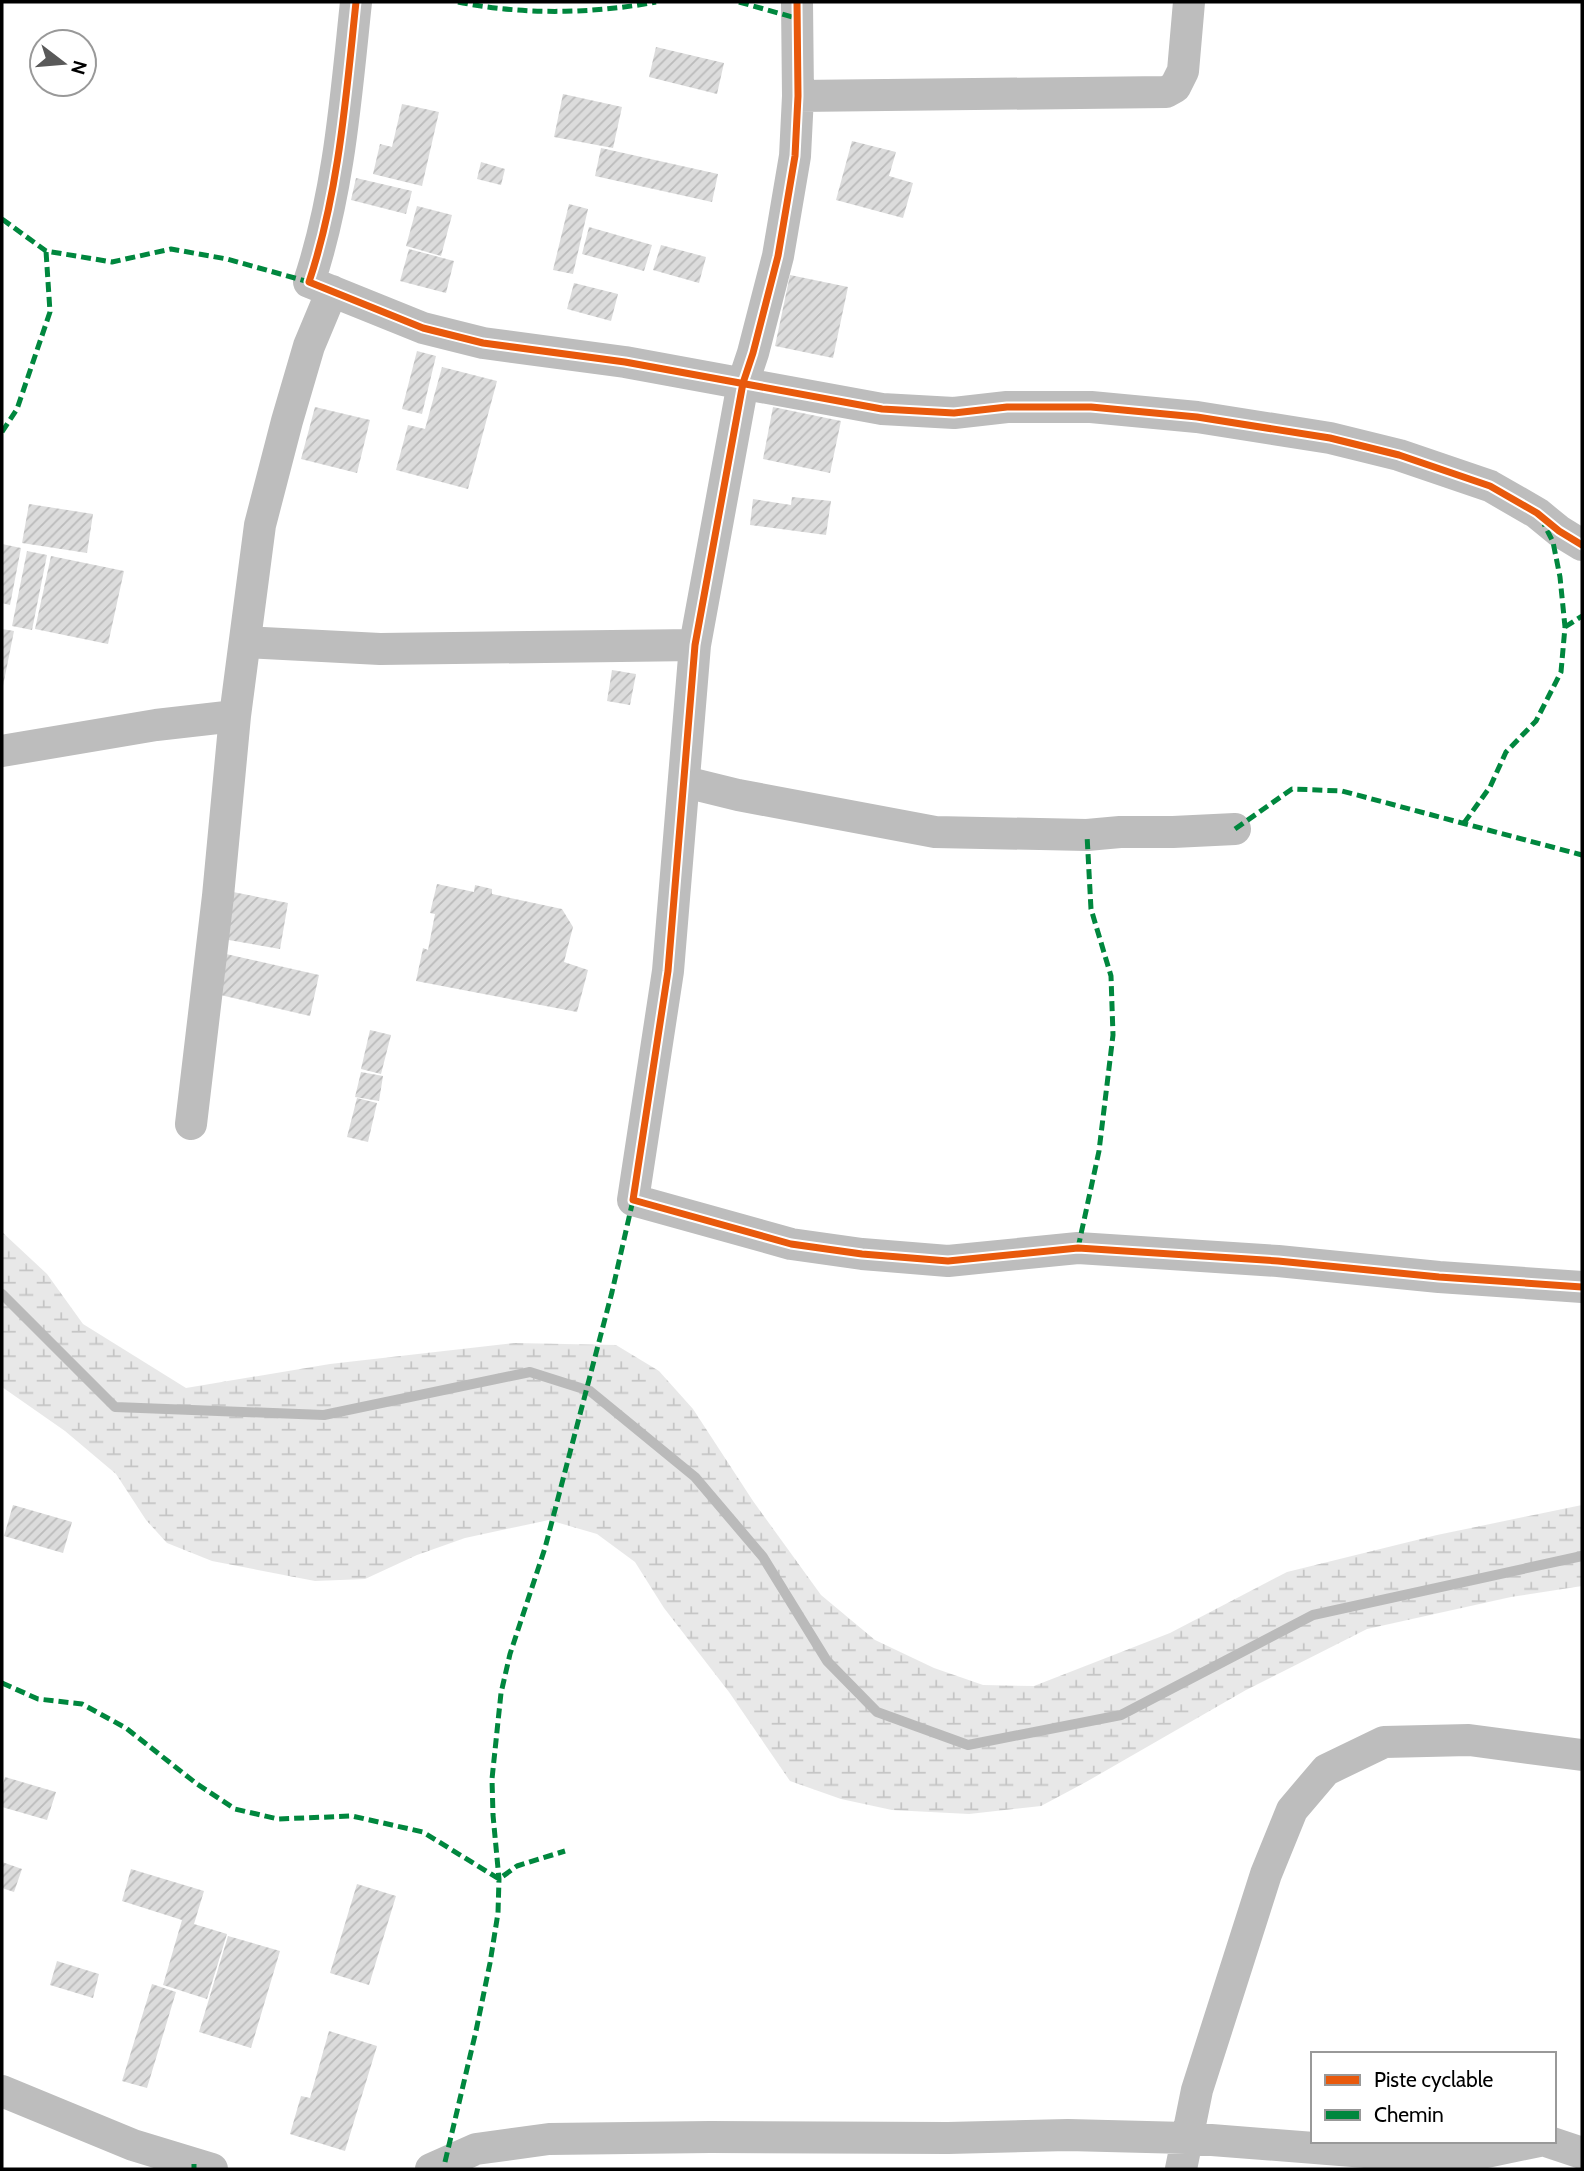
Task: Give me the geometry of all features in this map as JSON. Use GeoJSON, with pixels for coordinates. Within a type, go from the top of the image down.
{"type":"FeatureCollection","features":[{"type":"Feature","properties":{"kind":"street"},"geometry":{"type":"LineString","coordinates":[[356,2],[332,194],[322,241],[309,282],[423,328],[482,343],[625,362],[882,409],[954,413],[1007,407],[1091,407],[1197,417],[1330,438],[1399,455],[1490,486],[1537,513],[1582,545]]}},
{"type":"Feature","properties":{"kind":"street"},"geometry":{"type":"LineString","coordinates":[[797,2],[798,96],[795,156],[778,256],[754,353],[743,383],[695,645],[668,971],[633,1200],[791,1244],[862,1254],[948,1261],[1078,1248],[1278,1261],[1439,1277],[1582,1287]]}},
{"type":"Feature","properties":{"kind":"street"},"geometry":{"type":"LineString","coordinates":[[798,96],[1166,92],[1175,87],[1182,71],[1189,2]]}},
{"type":"Feature","properties":{"kind":"street"},"geometry":{"type":"LineString","coordinates":[[191,1124],[218,897],[235,716],[260,525],[309,346],[332,291]]}},
{"type":"Feature","properties":{"kind":"street"},"geometry":{"type":"LineString","coordinates":[[246,642],[380,649],[695,645]]}},
{"type":"Feature","properties":{"kind":"street"},"geometry":{"type":"LineString","coordinates":[[2,751],[156,725],[235,716]]}},
{"type":"Feature","properties":{"kind":"street"},"geometry":{"type":"LineString","coordinates":[[685,782],[777,803],[935,832],[1087,835],[1235,829]]}},
{"type":"Feature","properties":{"kind":"street"},"geometry":{"type":"LineString","coordinates":[[1181,2169],[1197,2090],[1266,1874],[1292,1810],[1326,1770],[1384,1742],[1469,1741],[1582,1755]]}},
{"type":"Feature","properties":{"kind":"street"},"geometry":{"type":"LineString","coordinates":[[2,2091],[133,2145],[212,2169]]}},
{"type":"Feature","properties":{"kind":"street"},"geometry":{"type":"LineString","coordinates":[[440,2167],[476,2149],[549,2139],[1068,2135],[1186,2137],[1378,2152],[1486,2152],[1529,2143]]}},
{"type":"Feature","properties":{"kind":"street"},"geometry":{"type":"LineString","coordinates":[[1552,2143],[1582,2153]]}},
{"type":"Feature","properties":{"kind":"green space"},"geometry":{"type":"Polygon","coordinates":[[[2,1232],[47,1274],[83,1324],[186,1388],[330,1364],[514,1343],[616,1345],[659,1371],[693,1409],[753,1501],[821,1595],[875,1640],[934,1668],[983,1685],[1034,1686],[1170,1633],[1287,1572],[1437,1535],[1582,1505],[1582,1586],[1511,1597],[1367,1629],[1246,1690],[1041,1806],[969,1814],[892,1810],[841,1799],[790,1781],[729,1692],[664,1608],[635,1562],[597,1534],[549,1520],[465,1538],[417,1555],[365,1579],[315,1581],[212,1561],[167,1543],[146,1520],[116,1474],[65,1431],[2,1387],[2,1232]]]}},
{"type":"Feature","properties":{"kind":"building"},"geometry":{"type":"Polygon","coordinates":[[[656,47],[724,63],[717,94],[649,77],[656,47]]]}},
{"type":"Feature","properties":{"kind":"building"},"geometry":{"type":"Polygon","coordinates":[[[563,94],[622,107],[613,148],[554,137],[563,94]]]}},
{"type":"Feature","properties":{"kind":"building"},"geometry":{"type":"Polygon","coordinates":[[[402,104],[439,112],[422,186],[373,174],[380,144],[392,147],[402,104]]]}},
{"type":"Feature","properties":{"kind":"building"},"geometry":{"type":"Polygon","coordinates":[[[852,141],[896,152],[889,176],[913,183],[903,218],[836,200],[852,141]]]}},
{"type":"Feature","properties":{"kind":"building"},"geometry":{"type":"Polygon","coordinates":[[[601,148],[718,174],[712,202],[595,176],[601,148]]]}},
{"type":"Feature","properties":{"kind":"building"},"geometry":{"type":"Polygon","coordinates":[[[481,162],[505,169],[501,185],[477,179],[481,162]]]}},
{"type":"Feature","properties":{"kind":"building"},"geometry":{"type":"Polygon","coordinates":[[[356,178],[412,191],[406,214],[351,200],[356,178]]]}},
{"type":"Feature","properties":{"kind":"building"},"geometry":{"type":"Polygon","coordinates":[[[569,204],[588,209],[573,274],[553,270],[569,204]]]}},
{"type":"Feature","properties":{"kind":"building"},"geometry":{"type":"Polygon","coordinates":[[[417,206],[452,215],[441,256],[406,246],[417,206]]]}},
{"type":"Feature","properties":{"kind":"building"},"geometry":{"type":"Polygon","coordinates":[[[589,227],[652,245],[644,271],[582,254],[589,227]]]}},
{"type":"Feature","properties":{"kind":"building"},"geometry":{"type":"Polygon","coordinates":[[[661,245],[706,257],[699,283],[653,270],[661,245]]]}},
{"type":"Feature","properties":{"kind":"building"},"geometry":{"type":"Polygon","coordinates":[[[409,249],[454,261],[446,293],[400,281],[409,249]]]}},
{"type":"Feature","properties":{"kind":"building"},"geometry":{"type":"Polygon","coordinates":[[[790,275],[848,287],[833,358],[775,346],[790,275]]]}},
{"type":"Feature","properties":{"kind":"building"},"geometry":{"type":"Polygon","coordinates":[[[574,283],[618,294],[611,321],[567,309],[574,283]]]}},
{"type":"Feature","properties":{"kind":"building"},"geometry":{"type":"Polygon","coordinates":[[[417,351],[436,356],[422,414],[402,409],[417,351]]]}},
{"type":"Feature","properties":{"kind":"building"},"geometry":{"type":"Polygon","coordinates":[[[442,367],[497,381],[468,489],[396,470],[408,425],[425,429],[442,367]]]}},
{"type":"Feature","properties":{"kind":"building"},"geometry":{"type":"Polygon","coordinates":[[[315,407],[370,420],[357,473],[301,459],[315,407]]]}},
{"type":"Feature","properties":{"kind":"building"},"geometry":{"type":"Polygon","coordinates":[[[773,407],[841,421],[830,473],[763,459],[773,407]]]}},
{"type":"Feature","properties":{"kind":"building"},"geometry":{"type":"Polygon","coordinates":[[[792,497],[831,501],[826,535],[750,525],[753,499],[791,505],[792,497]]]}},
{"type":"Feature","properties":{"kind":"building"},"geometry":{"type":"Polygon","coordinates":[[[29,504],[93,514],[87,553],[22,543],[29,504]]]}},
{"type":"Feature","properties":{"kind":"building"},"geometry":{"type":"Polygon","coordinates":[[[2,544],[21,548],[10,605],[2,603],[2,544]]]}},
{"type":"Feature","properties":{"kind":"building"},"geometry":{"type":"Polygon","coordinates":[[[27,551],[47,555],[32,630],[12,626],[27,551]]]}},
{"type":"Feature","properties":{"kind":"building"},"geometry":{"type":"Polygon","coordinates":[[[51,556],[124,571],[108,644],[35,629],[51,556]]]}},
{"type":"Feature","properties":{"kind":"building"},"geometry":{"type":"Polygon","coordinates":[[[2,629],[14,631],[3,686],[2,686],[2,629]]]}},
{"type":"Feature","properties":{"kind":"building"},"geometry":{"type":"Polygon","coordinates":[[[612,670],[636,674],[630,705],[607,701],[612,670]]]}},
{"type":"Feature","properties":{"kind":"building"},"geometry":{"type":"Polygon","coordinates":[[[437,884],[474,892],[475,885],[492,889],[492,894],[562,909],[573,927],[564,962],[588,970],[577,1012],[416,981],[423,948],[428,950],[435,914],[430,913],[437,884]]]}},
{"type":"Feature","properties":{"kind":"building"},"geometry":{"type":"Polygon","coordinates":[[[233,892],[288,903],[280,949],[223,939],[233,892]]]}},
{"type":"Feature","properties":{"kind":"building"},"geometry":{"type":"Polygon","coordinates":[[[226,954],[319,975],[310,1016],[216,994],[226,954]]]}},
{"type":"Feature","properties":{"kind":"building"},"geometry":{"type":"Polygon","coordinates":[[[370,1030],[391,1035],[381,1074],[361,1069],[370,1030]]]}},
{"type":"Feature","properties":{"kind":"building"},"geometry":{"type":"Polygon","coordinates":[[[361,1072],[383,1076],[379,1101],[355,1097],[361,1072]]]}},
{"type":"Feature","properties":{"kind":"building"},"geometry":{"type":"Polygon","coordinates":[[[357,1098],[377,1103],[368,1142],[347,1137],[357,1098]]]}},
{"type":"Feature","properties":{"kind":"building"},"geometry":{"type":"Polygon","coordinates":[[[13,1505],[72,1522],[63,1553],[4,1536],[13,1505]]]}},
{"type":"Feature","properties":{"kind":"building"},"geometry":{"type":"Polygon","coordinates":[[[5,1777],[56,1792],[47,1820],[2,1807],[5,1777]]]}},
{"type":"Feature","properties":{"kind":"building"},"geometry":{"type":"Polygon","coordinates":[[[2,1862],[22,1869],[14,1892],[2,1888],[2,1862]]]}},
{"type":"Feature","properties":{"kind":"building"},"geometry":{"type":"Polygon","coordinates":[[[131,1869],[204,1891],[194,1924],[227,1934],[207,1999],[163,1985],[182,1920],[122,1901],[131,1869]]]}},
{"type":"Feature","properties":{"kind":"building"},"geometry":{"type":"Polygon","coordinates":[[[357,1884],[396,1896],[369,1985],[330,1973],[357,1884]]]}},
{"type":"Feature","properties":{"kind":"building"},"geometry":{"type":"Polygon","coordinates":[[[228,1936],[280,1951],[251,2048],[199,2032],[228,1936]]]}},
{"type":"Feature","properties":{"kind":"building"},"geometry":{"type":"Polygon","coordinates":[[[57,1961],[99,1974],[93,1998],[50,1985],[57,1961]]]}},
{"type":"Feature","properties":{"kind":"building"},"geometry":{"type":"Polygon","coordinates":[[[152,1984],[176,1992],[147,2088],[122,2081],[152,1984]]]}},
{"type":"Feature","properties":{"kind":"building"},"geometry":{"type":"Polygon","coordinates":[[[329,2031],[377,2046],[345,2151],[290,2134],[301,2096],[310,2098],[329,2031]]]}},
{"type":"Feature","properties":{"kind":"waterway"},"geometry":{"type":"LineString","coordinates":[[2,1294],[115,1407],[324,1415],[530,1372],[590,1391],[695,1477],[763,1557],[827,1661],[877,1712],[968,1745],[1121,1715],[1313,1615],[1582,1556]]}},
{"type":"Feature","properties":{"kind":"marked path"},"geometry":{"type":"LineString","coordinates":[[458,2],[532,11],[582,11],[656,2]]}},
{"type":"Feature","properties":{"kind":"marked path"},"geometry":{"type":"LineString","coordinates":[[739,2],[796,18]]}},
{"type":"Feature","properties":{"kind":"marked path"},"geometry":{"type":"LineString","coordinates":[[2,219],[46,251],[112,262],[171,249],[227,259],[309,282]]}},
{"type":"Feature","properties":{"kind":"marked path"},"geometry":{"type":"LineString","coordinates":[[2,432],[17,409],[50,312],[46,251]]}},
{"type":"Feature","properties":{"kind":"marked path"},"geometry":{"type":"LineString","coordinates":[[1464,823],[1490,787],[1506,752],[1536,721],[1561,672],[1565,627],[1560,577],[1553,542],[1544,524]]}},
{"type":"Feature","properties":{"kind":"marked path"},"geometry":{"type":"LineString","coordinates":[[1565,627],[1582,616]]}},
{"type":"Feature","properties":{"kind":"marked path"},"geometry":{"type":"LineString","coordinates":[[1235,829],[1292,789],[1342,791],[1582,855]]}},
{"type":"Feature","properties":{"kind":"marked path"},"geometry":{"type":"LineString","coordinates":[[1078,1248],[1099,1151],[1113,1035],[1111,976],[1091,909],[1087,835]]}},
{"type":"Feature","properties":{"kind":"marked path"},"geometry":{"type":"LineString","coordinates":[[445,2162],[476,2031],[498,1913],[499,1879],[492,1779],[501,1693],[510,1654],[545,1548],[612,1292],[633,1200]]}},
{"type":"Feature","properties":{"kind":"marked path"},"geometry":{"type":"LineString","coordinates":[[2,1683],[38,1699],[82,1704],[126,1728],[197,1784],[235,1809],[278,1819],[352,1816],[423,1832],[499,1879],[517,1866],[565,1851]]}},
{"type":"Feature","properties":{"kind":"marked path"},"geometry":{"type":"LineString","coordinates":[[194,2164],[194,2169]]}},
{"type":"Feature","properties":{"kind":"cycle path"},"geometry":{"type":"LineString","coordinates":[[356,2],[345,108],[334,179],[328,214],[309,282],[423,328],[483,343],[625,362],[882,409],[954,413],[1007,407],[1091,407],[1197,417],[1330,438],[1399,455],[1490,486],[1537,513],[1582,545]]}},
{"type":"Feature","properties":{"kind":"cycle path"},"geometry":{"type":"LineString","coordinates":[[797,2],[798,96],[795,156],[778,256],[743,383],[695,645],[668,971],[633,1200],[791,1244],[862,1254],[948,1261],[1078,1248],[1278,1261],[1439,1277],[1582,1287]]}}]}
